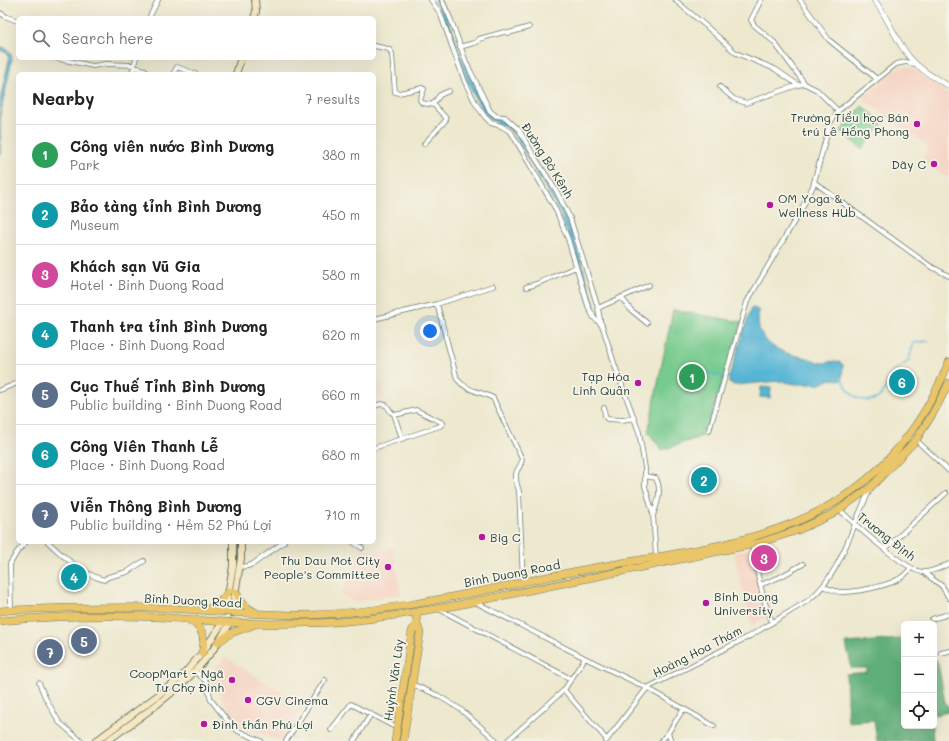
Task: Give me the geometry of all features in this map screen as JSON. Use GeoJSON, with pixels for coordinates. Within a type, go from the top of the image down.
{"type":"FeatureCollection","features":[{"type":"Feature","properties":{"kind":"main road"},"geometry":{"type":"LineString","coordinates":[[255,0],[256,12],[255,16]]}},
{"type":"Feature","properties":{"kind":"main road"},"geometry":{"type":"LineString","coordinates":[[237,72],[240,60]]}},
{"type":"Feature","properties":{"kind":"main road","name":"Binh Duong Road"},"geometry":{"type":"LineString","coordinates":[[0,611],[161,608],[229,613],[300,615],[367,611],[415,603],[422,598],[458,591],[462,594],[586,569],[713,546],[760,534],[796,522],[835,502],[871,476],[907,438],[927,409],[939,387],[949,362]]}},
{"type":"Feature","properties":{"kind":"main road","name":"Binh Duong Road"},"geometry":{"type":"LineString","coordinates":[[0,621],[94,616],[159,617],[260,623],[336,622],[416,613],[752,544],[798,530],[840,510],[871,487],[916,440],[949,383]]}},
{"type":"Feature","properties":{"kind":"main road"},"geometry":{"type":"LineString","coordinates":[[835,502],[840,510]]}},
{"type":"Feature","properties":{"kind":"main road"},"geometry":{"type":"LineString","coordinates":[[96,741],[186,680],[218,642],[229,613],[232,592],[233,544]]}},
{"type":"Feature","properties":{"kind":"main road"},"geometry":{"type":"LineString","coordinates":[[205,611],[220,602],[232,592],[240,567],[241,544]]}},
{"type":"Feature","properties":{"kind":"main road"},"geometry":{"type":"LineString","coordinates":[[232,592],[245,607],[261,614]]}},
{"type":"Feature","properties":{"kind":"main road"},"geometry":{"type":"LineString","coordinates":[[415,603],[417,623]]}},
{"type":"Feature","properties":{"kind":"main road"},"geometry":{"type":"LineString","coordinates":[[11,610],[12,620]]}},
{"type":"Feature","properties":{"kind":"main road"},"geometry":{"type":"LineString","coordinates":[[187,619],[197,625],[203,633],[204,640],[202,653]]}},
{"type":"Feature","properties":{"kind":"main road"},"geometry":{"type":"LineString","coordinates":[[107,741],[159,698],[183,675],[226,622]]}},
{"type":"Feature","properties":{"kind":"main road"},"geometry":{"type":"LineString","coordinates":[[218,642],[231,633],[260,623]]}},
{"type":"Feature","properties":{"kind":"main road","name":"Huỳnh Văn Lũy"},"geometry":{"type":"LineString","coordinates":[[403,741],[420,633],[417,623]]}},
{"type":"Feature","properties":{"kind":"main road","name":"Huỳnh Văn Lũy"},"geometry":{"type":"LineString","coordinates":[[395,741],[412,631],[417,623]]}},
{"type":"Feature","properties":{"kind":"street"},"geometry":{"type":"LineString","coordinates":[[150,16],[158,0]]}},
{"type":"Feature","properties":{"kind":"street"},"geometry":{"type":"LineString","coordinates":[[431,0],[440,13],[464,82],[476,104],[491,123],[501,126],[511,132],[555,208],[568,239],[588,306],[594,318],[602,325]]}},
{"type":"Feature","properties":{"kind":"street","name":"Đường Bờ Kênh"},"geometry":{"type":"LineString","coordinates":[[442,0],[466,62],[490,111],[496,116],[505,118],[520,130],[534,156],[557,192],[570,218],[615,366],[638,432],[645,468],[645,486],[653,514]]}},
{"type":"Feature","properties":{"kind":"street"},"geometry":{"type":"LineString","coordinates":[[761,0],[751,20],[754,25],[779,48],[805,84],[817,90],[838,111]]}},
{"type":"Feature","properties":{"kind":"street"},"geometry":{"type":"LineString","coordinates":[[800,0],[829,40],[877,79]]}},
{"type":"Feature","properties":{"kind":"street"},"geometry":{"type":"LineString","coordinates":[[874,0],[885,16],[904,51],[918,65],[949,86]]}},
{"type":"Feature","properties":{"kind":"street"},"geometry":{"type":"LineString","coordinates":[[676,1],[736,53],[775,69],[798,85]]}},
{"type":"Feature","properties":{"kind":"street"},"geometry":{"type":"LineString","coordinates":[[0,13],[16,20]]}},
{"type":"Feature","properties":{"kind":"street"},"geometry":{"type":"LineString","coordinates":[[460,47],[477,42],[478,39],[504,32],[513,32],[529,27]]}},
{"type":"Feature","properties":{"kind":"street"},"geometry":{"type":"LineString","coordinates":[[376,46],[389,49],[392,54],[395,92],[399,93],[422,88],[424,89],[420,100],[425,104],[433,104],[446,118],[446,120],[424,144]]}},
{"type":"Feature","properties":{"kind":"street"},"geometry":{"type":"LineString","coordinates":[[64,60],[93,66],[105,64],[134,66],[145,70],[146,72]]}},
{"type":"Feature","properties":{"kind":"street"},"geometry":{"type":"LineString","coordinates":[[132,72],[136,60]]}},
{"type":"Feature","properties":{"kind":"street"},"geometry":{"type":"LineString","coordinates":[[709,430],[747,302],[802,208],[814,182],[830,123],[838,111],[896,64],[906,62],[918,65]]}},
{"type":"Feature","properties":{"kind":"street"},"geometry":{"type":"LineString","coordinates":[[174,72],[176,67],[190,72]]}},
{"type":"Feature","properties":{"kind":"street"},"geometry":{"type":"LineString","coordinates":[[720,87],[734,99],[746,103],[805,84]]}},
{"type":"Feature","properties":{"kind":"street"},"geometry":{"type":"LineString","coordinates":[[433,104],[440,95],[449,91]]}},
{"type":"Feature","properties":{"kind":"street"},"geometry":{"type":"LineString","coordinates":[[814,182],[930,266],[949,276]]}},
{"type":"Feature","properties":{"kind":"street"},"geometry":{"type":"LineString","coordinates":[[526,287],[576,267]]}},
{"type":"Feature","properties":{"kind":"street"},"geometry":{"type":"LineString","coordinates":[[598,308],[649,285]]}},
{"type":"Feature","properties":{"kind":"street"},"geometry":{"type":"LineString","coordinates":[[376,319],[437,304],[493,286]]}},
{"type":"Feature","properties":{"kind":"street"},"geometry":{"type":"LineString","coordinates":[[621,297],[631,310],[647,323]]}},
{"type":"Feature","properties":{"kind":"street"},"geometry":{"type":"LineString","coordinates":[[437,304],[457,379],[467,388],[493,398],[522,459],[521,465],[517,470],[516,478],[519,490],[523,582]]}},
{"type":"Feature","properties":{"kind":"street"},"geometry":{"type":"LineString","coordinates":[[0,390],[16,384]]}},
{"type":"Feature","properties":{"kind":"street"},"geometry":{"type":"LineString","coordinates":[[376,405],[386,404],[394,414],[402,439]]}},
{"type":"Feature","properties":{"kind":"street"},"geometry":{"type":"LineString","coordinates":[[604,408],[607,419],[623,420],[634,418]]}},
{"type":"Feature","properties":{"kind":"street"},"geometry":{"type":"LineString","coordinates":[[376,447],[440,426],[443,423],[416,410],[394,414]]}},
{"type":"Feature","properties":{"kind":"street"},"geometry":{"type":"LineString","coordinates":[[916,440],[949,471]]}},
{"type":"Feature","properties":{"kind":"street"},"geometry":{"type":"LineString","coordinates":[[645,476],[656,478],[659,484],[659,498],[653,514],[656,557]]}},
{"type":"Feature","properties":{"kind":"street","name":"Hoàng Hoa Thám"},"geometry":{"type":"LineString","coordinates":[[647,688],[744,639],[809,600],[824,586],[838,563],[871,487]]}},
{"type":"Feature","properties":{"kind":"street"},"geometry":{"type":"LineString","coordinates":[[885,549],[946,493]]}},
{"type":"Feature","properties":{"kind":"street","name":"Trương Định"},"geometry":{"type":"LineString","coordinates":[[840,510],[855,525],[911,568],[922,572],[931,571],[949,564]]}},
{"type":"Feature","properties":{"kind":"street"},"geometry":{"type":"LineString","coordinates":[[11,610],[10,564],[17,552],[24,544]]}},
{"type":"Feature","properties":{"kind":"street"},"geometry":{"type":"LineString","coordinates":[[50,544],[75,566],[94,577],[104,580],[108,577],[127,572],[144,561]]}},
{"type":"Feature","properties":{"kind":"street"},"geometry":{"type":"LineString","coordinates":[[240,567],[253,564],[281,544]]}},
{"type":"Feature","properties":{"kind":"street"},"geometry":{"type":"LineString","coordinates":[[356,544],[362,548]]}},
{"type":"Feature","properties":{"kind":"street"},"geometry":{"type":"LineString","coordinates":[[752,544],[764,601],[772,622]]}},
{"type":"Feature","properties":{"kind":"street"},"geometry":{"type":"LineString","coordinates":[[760,585],[780,577],[803,564]]}},
{"type":"Feature","properties":{"kind":"street"},"geometry":{"type":"LineString","coordinates":[[824,586],[836,592],[877,586],[896,580],[907,574],[911,568]]}},
{"type":"Feature","properties":{"kind":"street"},"geometry":{"type":"LineString","coordinates":[[922,572],[942,586],[949,598]]}},
{"type":"Feature","properties":{"kind":"street","name":"Hoàng Hoa Thám"},"geometry":{"type":"LineString","coordinates":[[474,602],[647,688],[714,726]]}},
{"type":"Feature","properties":{"kind":"street"},"geometry":{"type":"LineString","coordinates":[[439,608],[571,679]]}},
{"type":"Feature","properties":{"kind":"street"},"geometry":{"type":"LineString","coordinates":[[932,619],[949,614]]}},
{"type":"Feature","properties":{"kind":"street"},"geometry":{"type":"LineString","coordinates":[[940,653],[949,651]]}},
{"type":"Feature","properties":{"kind":"street"},"geometry":{"type":"LineString","coordinates":[[506,741],[564,690],[585,658]]}},
{"type":"Feature","properties":{"kind":"street"},"geometry":{"type":"LineString","coordinates":[[195,671],[206,681],[212,700],[226,719],[238,731],[261,741]]}},
{"type":"Feature","properties":{"kind":"street"},"geometry":{"type":"LineString","coordinates":[[286,741],[325,680]]}},
{"type":"Feature","properties":{"kind":"street"},"geometry":{"type":"LineString","coordinates":[[40,683],[45,697],[59,722],[81,741]]}},
{"type":"Feature","properties":{"kind":"street"},"geometry":{"type":"LineString","coordinates":[[411,684],[437,695],[460,709],[497,741]]}},
{"type":"Feature","properties":{"kind":"street"},"geometry":{"type":"LineString","coordinates":[[564,690],[607,740],[647,688]]}},
{"type":"Feature","properties":{"kind":"street"},"geometry":{"type":"LineString","coordinates":[[331,730],[351,704],[397,728]]}},
{"type":"Feature","properties":{"kind":"street"},"geometry":{"type":"LineString","coordinates":[[661,741],[684,708]]}},
{"type":"Feature","properties":{"kind":"street"},"geometry":{"type":"LineString","coordinates":[[354,741],[371,714]]}},
{"type":"Feature","properties":{"kind":"street"},"geometry":{"type":"LineString","coordinates":[[668,733],[671,741]]}},
{"type":"Feature","properties":{"kind":"shaded area","name":"Trường Tiểu học Bán trú Lê Hồng Phong"},"geometry":{"type":"Polygon","coordinates":[[[899,67],[912,68],[949,95],[949,178],[922,163],[928,146],[862,98],[899,67]]]}},
{"type":"Feature","properties":{"kind":"shaded area"},"geometry":{"type":"Polygon","coordinates":[[[376,383],[383,386],[384,395],[376,397],[376,383]]]}},
{"type":"Feature","properties":{"kind":"shaded area"},"geometry":{"type":"Polygon","coordinates":[[[393,546],[401,594],[353,602],[341,594],[361,549],[377,551],[385,550],[393,546]]]}},
{"type":"Feature","properties":{"kind":"shaded area"},"geometry":{"type":"Polygon","coordinates":[[[751,549],[769,616],[752,625],[734,553],[751,549]]]}},
{"type":"Feature","properties":{"kind":"shaded area"},"geometry":{"type":"Polygon","coordinates":[[[225,657],[304,706],[282,741],[241,726],[227,713],[228,710],[217,690],[213,691],[208,680],[213,670],[225,657]]]}},
{"type":"Feature","properties":{"kind":"green space"},"geometry":{"type":"Polygon","coordinates":[[[862,106],[883,123],[862,149],[841,131],[862,106]]]}},
{"type":"Feature","properties":{"kind":"green space"},"geometry":{"type":"Polygon","coordinates":[[[673,310],[742,322],[705,435],[662,450],[648,432],[673,310]]]}},
{"type":"Feature","properties":{"kind":"green space"},"geometry":{"type":"Polygon","coordinates":[[[901,639],[901,729],[932,729],[933,741],[877,741],[874,720],[848,722],[846,674],[867,672],[867,668],[851,668],[846,643],[901,639]]]}},
{"type":"Feature","properties":{"kind":"green space"},"geometry":{"type":"Polygon","coordinates":[[[937,661],[945,703],[949,707],[949,712],[937,714],[937,661]]]}},
{"type":"Feature","properties":{"kind":"water"},"geometry":{"type":"Polygon","coordinates":[[[434,0],[439,0],[446,13],[462,58],[490,115],[503,119],[515,128],[564,211],[576,243],[595,308],[592,310],[580,269],[560,213],[512,131],[493,121],[483,111],[470,87],[446,24],[434,0]]]}},
{"type":"Feature","properties":{"kind":"water"},"geometry":{"type":"Polygon","coordinates":[[[0,46],[5,48],[11,54],[12,59],[0,116],[0,100],[9,60],[7,53],[0,50],[0,46]]]}},
{"type":"Feature","properties":{"kind":"water"},"geometry":{"type":"Polygon","coordinates":[[[753,308],[758,310],[759,329],[769,343],[786,353],[809,358],[820,363],[836,361],[841,363],[843,365],[841,380],[831,379],[820,384],[796,384],[780,381],[734,385],[729,383],[729,377],[751,309],[753,308]]]}},
{"type":"Feature","properties":{"kind":"water"},"geometry":{"type":"Polygon","coordinates":[[[761,387],[771,388],[770,398],[760,397],[761,387]]]}},
{"type":"Feature","properties":{"kind":"waterway"},"geometry":{"type":"LineString","coordinates":[[841,377],[852,395],[855,397],[866,400],[875,399],[883,393],[892,373],[909,360],[914,343],[928,341]]}},
{"type":"Feature","properties":{"kind":"waterway"},"geometry":{"type":"LineString","coordinates":[[702,371],[729,378]]}},
{"type":"Feature","properties":{"kind":"place","name":"Trường Tiểu học Bán trú Lê Hồng Phong"},"geometry":{"type":"Point","coordinates":[917,124]}},
{"type":"Feature","properties":{"kind":"place","name":"Dãy C"},"geometry":{"type":"Point","coordinates":[934,164]}},
{"type":"Feature","properties":{"kind":"place","name":"OM Yoga & Wellness HUb"},"geometry":{"type":"Point","coordinates":[770,205]}},
{"type":"Feature","properties":{"kind":"place","name":"Công viên nước Bình Dương"},"geometry":{"type":"Point","coordinates":[692,377]}},
{"type":"Feature","properties":{"kind":"place","name":"Công Viên Thanh Lễ"},"geometry":{"type":"Point","coordinates":[902,382]}},
{"type":"Feature","properties":{"kind":"place","name":"Tạp Hóa Linh Quân"},"geometry":{"type":"Point","coordinates":[638,383]}},
{"type":"Feature","properties":{"kind":"place","name":"Bảo tàng tỉnh Bình Dương"},"geometry":{"type":"Point","coordinates":[704,480]}},
{"type":"Feature","properties":{"kind":"place","name":"Big C"},"geometry":{"type":"Point","coordinates":[482,537]}},
{"type":"Feature","properties":{"kind":"place","name":"Khách sạn Vũ Gia"},"geometry":{"type":"Point","coordinates":[764,558]}},
{"type":"Feature","properties":{"kind":"place","name":"Thu Dau Mot City People's Committee"},"geometry":{"type":"Point","coordinates":[388,567]}},
{"type":"Feature","properties":{"kind":"place","name":"Thanh tra tỉnh Bình Dương"},"geometry":{"type":"Point","coordinates":[74,577]}},
{"type":"Feature","properties":{"kind":"place","name":"Binh Duong University"},"geometry":{"type":"Point","coordinates":[706,603]}},
{"type":"Feature","properties":{"kind":"place","name":"Cục Thuế Tỉnh Bình Dương"},"geometry":{"type":"Point","coordinates":[84,641]}},
{"type":"Feature","properties":{"kind":"place","name":"Viễn Thông Bình Dương"},"geometry":{"type":"Point","coordinates":[50,652]}},
{"type":"Feature","properties":{"kind":"place","name":"CoopMart - Ngã Tư Chợ Đình"},"geometry":{"type":"Point","coordinates":[232,680]}},
{"type":"Feature","properties":{"kind":"place","name":"CGV Cinema"},"geometry":{"type":"Point","coordinates":[248,700]}},
{"type":"Feature","properties":{"kind":"place","name":"Đình thần Phú Lợi"},"geometry":{"type":"Point","coordinates":[204,724]}}]}
